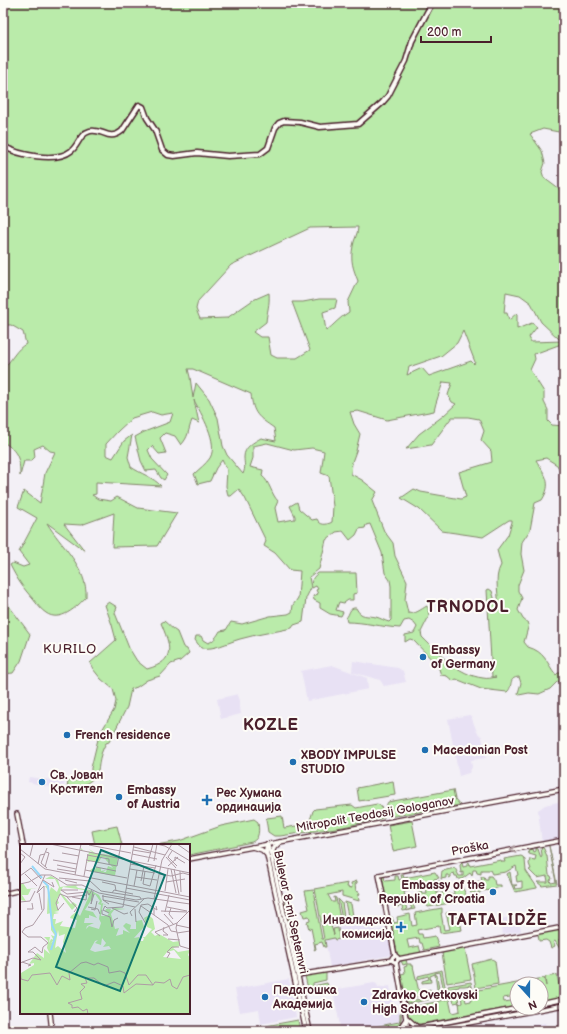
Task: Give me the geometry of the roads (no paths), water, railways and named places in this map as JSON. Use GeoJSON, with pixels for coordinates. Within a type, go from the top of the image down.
{"type":"FeatureCollection","features":[{"type":"Feature","properties":{"kind":"main road"},"geometry":{"type":"LineString","coordinates":[[3,146],[17,153],[52,158],[65,155],[72,150],[82,136],[89,132],[100,132],[110,136],[118,134],[122,131],[139,105],[143,107],[147,118],[155,130],[162,150],[168,155],[174,156],[191,153],[228,156],[260,154],[268,148],[275,128],[279,123],[284,121],[300,122],[320,127],[358,124],[382,104],[388,96],[406,61],[412,41],[432,3]]}},
{"type":"Feature","properties":{"kind":"street","name":"Mitropolit Teodosij Gologanov"},"geometry":{"type":"LineString","coordinates":[[190,859],[564,789]]}},
{"type":"Feature","properties":{"kind":"street"},"geometry":{"type":"LineString","coordinates":[[17,814],[23,844]]}},
{"type":"Feature","properties":{"kind":"street","name":"Praška"},"geometry":{"type":"LineString","coordinates":[[395,959],[379,875],[564,840]]}},
{"type":"Feature","properties":{"kind":"street"},"geometry":{"type":"LineString","coordinates":[[250,847],[262,850],[269,854],[281,841]]}},
{"type":"Feature","properties":{"kind":"street","name":"Bulevar 8-mi Septemvri"},"geometry":{"type":"LineString","coordinates":[[267,844],[266,849],[269,854],[310,1031]]}},
{"type":"Feature","properties":{"kind":"street","name":"Bulevar 8-mi Septemvri"},"geometry":{"type":"LineString","coordinates":[[269,854],[306,1031]]}},
{"type":"Feature","properties":{"kind":"street"},"geometry":{"type":"LineString","coordinates":[[3,894],[20,890]]}},
{"type":"Feature","properties":{"kind":"street"},"geometry":{"type":"LineString","coordinates":[[298,975],[395,959],[564,927]]}},
{"type":"Feature","properties":{"kind":"street"},"geometry":{"type":"LineString","coordinates":[[395,959],[408,1030]]}},
{"type":"Feature","properties":{"kind":"street"},"geometry":{"type":"LineString","coordinates":[[549,1003],[564,1000]]}},
{"type":"Feature","properties":{"kind":"street"},"geometry":{"type":"LineString","coordinates":[[426,1031],[564,1005]]}},
{"type":"Feature","properties":{"kind":"street"},"geometry":{"type":"LineString","coordinates":[[398,1031],[509,1010]]}},
{"type":"Feature","properties":{"kind":"street"},"geometry":{"type":"LineString","coordinates":[[50,1014],[52,1031]]}},
{"type":"Feature","properties":{"kind":"street"},"geometry":{"type":"LineString","coordinates":[[406,1018],[418,1027]]}},
{"type":"Feature","properties":{"kind":"street"},"geometry":{"type":"LineString","coordinates":[[398,1031],[406,1018]]}},
{"type":"Feature","properties":{"kind":"place","name":"Embassy of Germany"},"geometry":{"type":"Point","coordinates":[423,657]}},
{"type":"Feature","properties":{"kind":"place","name":"French residence"},"geometry":{"type":"Point","coordinates":[67,735]}},
{"type":"Feature","properties":{"kind":"place","name":"Macedonian Post"},"geometry":{"type":"Point","coordinates":[425,750]}},
{"type":"Feature","properties":{"kind":"place","name":"XBODY IMPULSE STUDIO"},"geometry":{"type":"Point","coordinates":[293,762]}},
{"type":"Feature","properties":{"kind":"place","name":"Св. Јован Крстител"},"geometry":{"type":"Point","coordinates":[42,782]}},
{"type":"Feature","properties":{"kind":"place","name":"Embassy of Austria"},"geometry":{"type":"Point","coordinates":[119,797]}},
{"type":"Feature","properties":{"kind":"place","name":"Рес Хумана ординација"},"geometry":{"type":"Point","coordinates":[207,800]}},
{"type":"Feature","properties":{"kind":"place","name":"Embassy of the Republic of Croatia"},"geometry":{"type":"Point","coordinates":[493,892]}},
{"type":"Feature","properties":{"kind":"place","name":"Инвалидска комисија"},"geometry":{"type":"Point","coordinates":[401,927]}},
{"type":"Feature","properties":{"kind":"place","name":"Педагошка Академија"},"geometry":{"type":"Point","coordinates":[265,997]}},
{"type":"Feature","properties":{"kind":"place","name":"Zdravko Cvetkovski High School"},"geometry":{"type":"Point","coordinates":[364,1002]}},
{"type":"Feature","properties":{"kind":"district","name":"TRNODOL"},"geometry":{"type":"Point","coordinates":[468,606]}},
{"type":"Feature","properties":{"kind":"district","name":"KURILO"},"geometry":{"type":"Point","coordinates":[70,648]}},
{"type":"Feature","properties":{"kind":"district","name":"KOZLE"},"geometry":{"type":"Point","coordinates":[271,724]}},
{"type":"Feature","properties":{"kind":"district","name":"TAFTALIDŽE"},"geometry":{"type":"Point","coordinates":[498,919]}}]}
